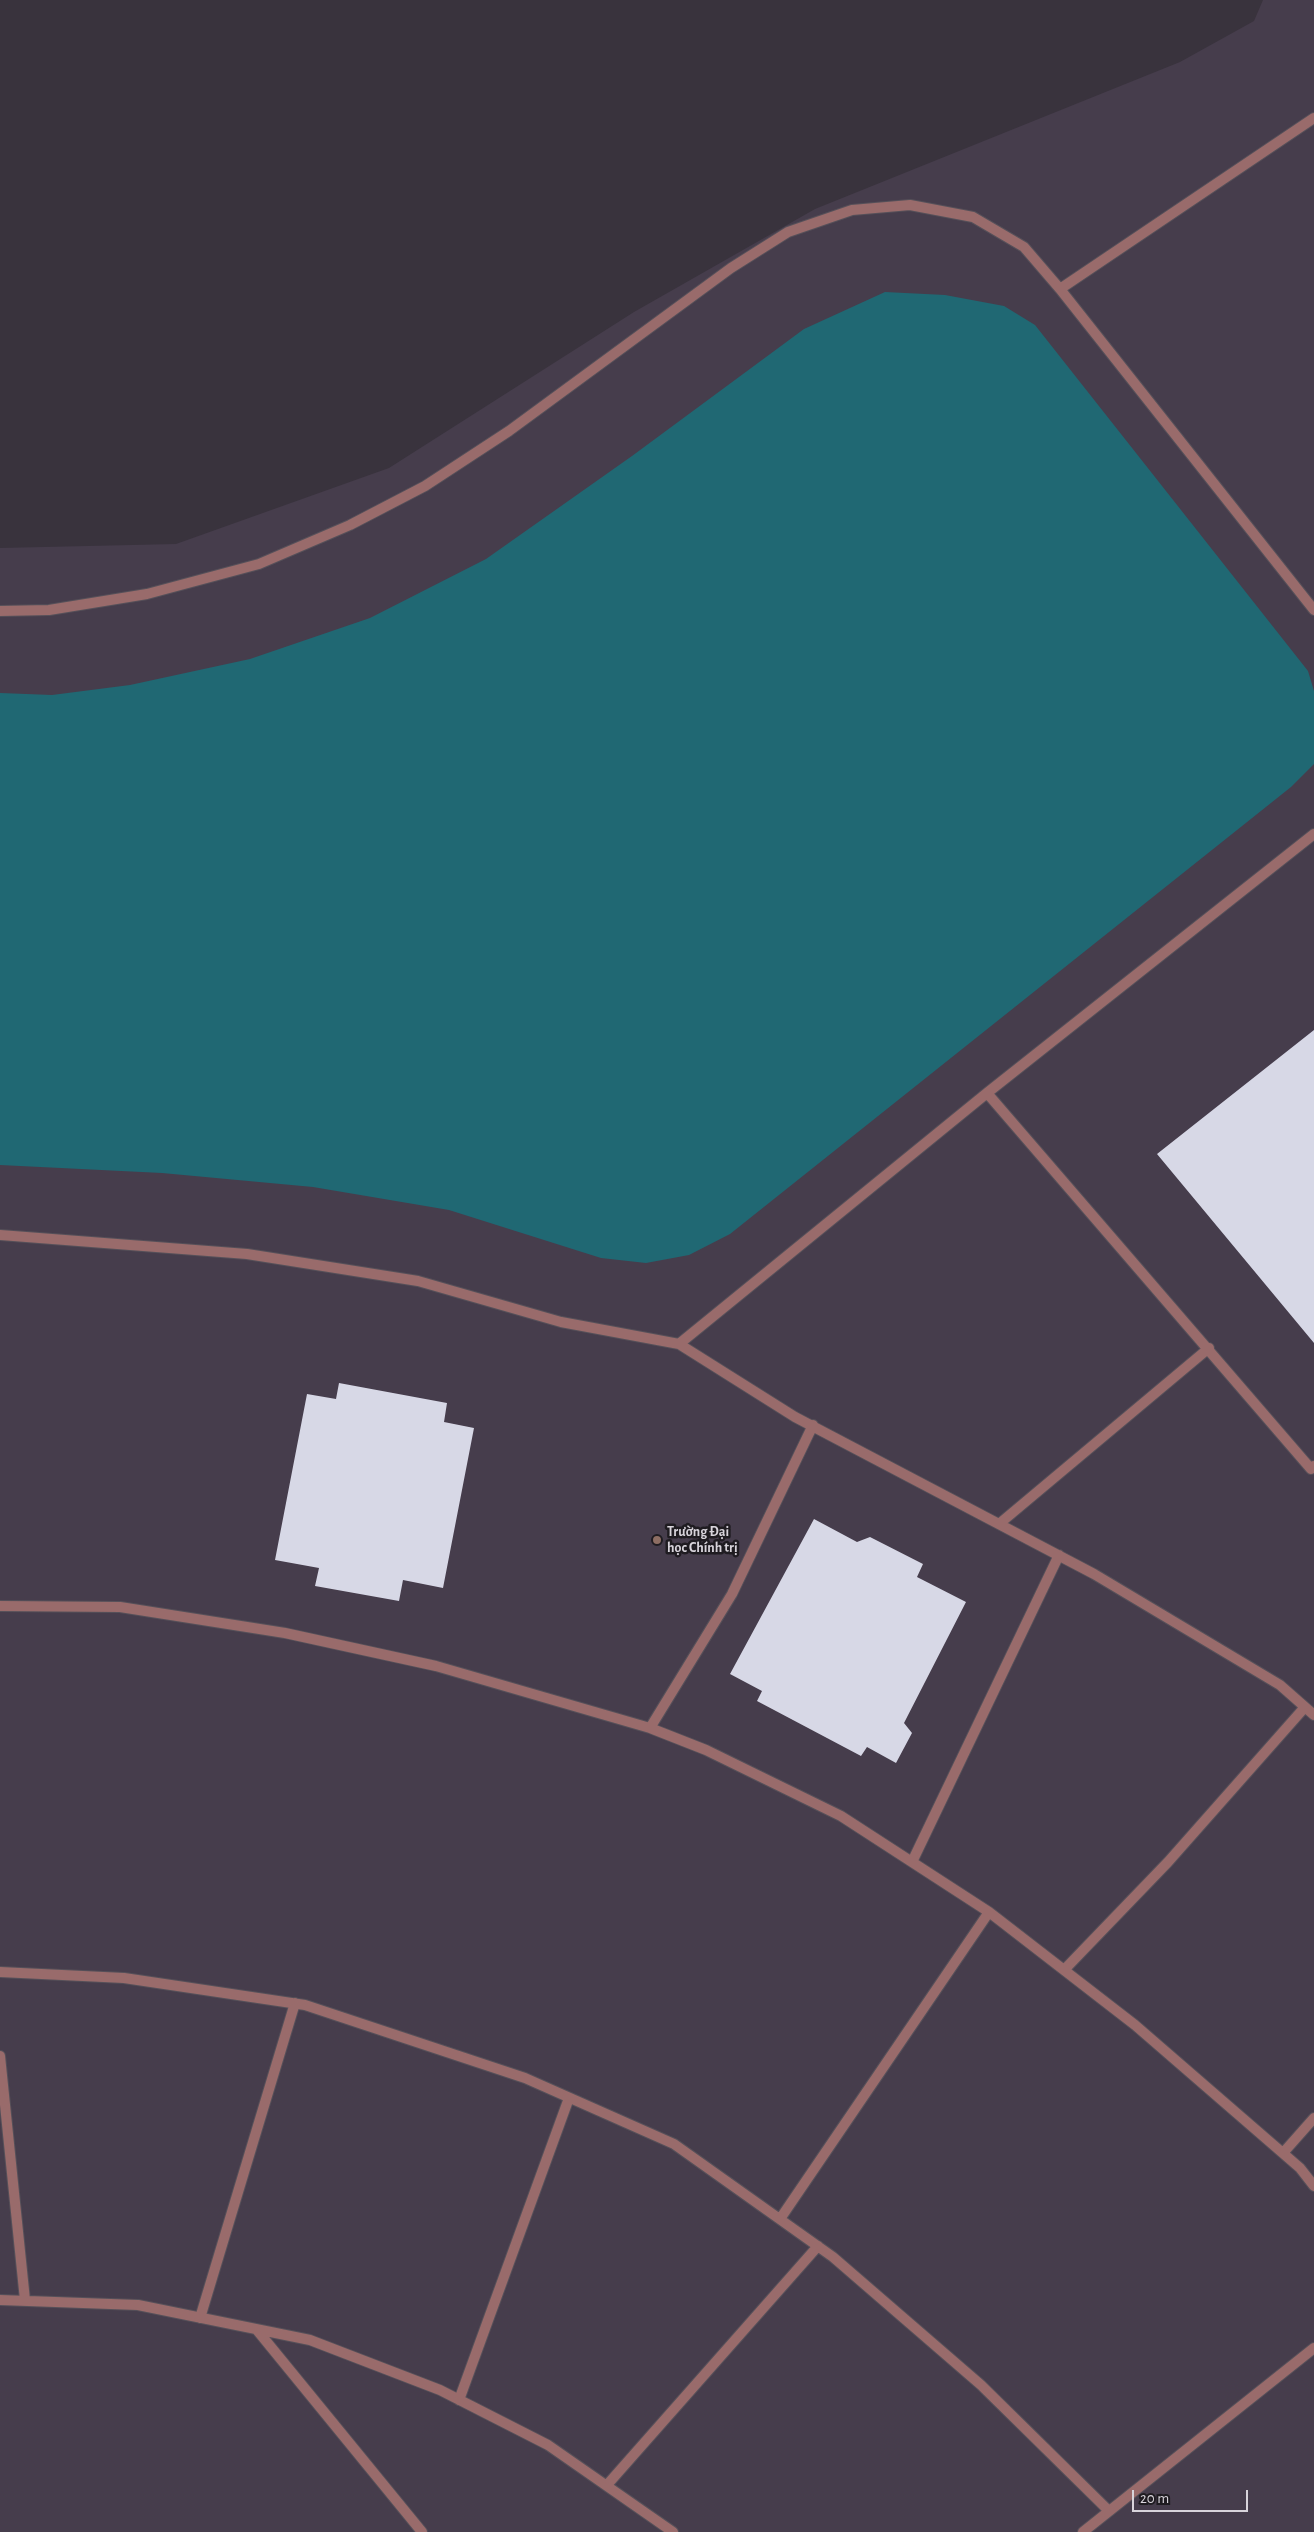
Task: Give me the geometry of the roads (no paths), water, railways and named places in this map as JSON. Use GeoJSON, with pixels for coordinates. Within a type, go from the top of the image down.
{"type":"FeatureCollection","features":[{"type":"Feature","properties":{"kind":"lane"},"geometry":{"type":"LineString","coordinates":[[1060,289],[1314,118]]}},
{"type":"Feature","properties":{"kind":"lane"},"geometry":{"type":"LineString","coordinates":[[0,612],[49,610],[147,594],[259,564],[350,525],[425,486],[502,436],[731,268],[788,232],[852,210],[910,205],[973,217],[1024,247],[1060,289],[1314,610]]}},
{"type":"Feature","properties":{"kind":"lane"},"geometry":{"type":"LineString","coordinates":[[679,1344],[987,1093],[1314,834]]}},
{"type":"Feature","properties":{"kind":"lane"},"geometry":{"type":"LineString","coordinates":[[987,1093],[1209,1348],[1311,1469],[1314,1466]]}},
{"type":"Feature","properties":{"kind":"lane"},"geometry":{"type":"LineString","coordinates":[[0,1235],[247,1254],[418,1281],[561,1322],[679,1344],[795,1417],[1059,1555],[1280,1685],[1314,1714]]}},
{"type":"Feature","properties":{"kind":"lane"},"geometry":{"type":"LineString","coordinates":[[999,1524],[1209,1348]]}},
{"type":"Feature","properties":{"kind":"lane"},"geometry":{"type":"LineString","coordinates":[[650,1728],[732,1594],[813,1426]]}},
{"type":"Feature","properties":{"kind":"lane"},"geometry":{"type":"LineString","coordinates":[[912,1862],[1059,1555]]}},
{"type":"Feature","properties":{"kind":"lane"},"geometry":{"type":"LineString","coordinates":[[0,1606],[120,1607],[285,1633],[436,1666],[650,1728],[706,1750],[841,1816],[989,1912],[1136,2026],[1300,2168],[1314,2186]]}},
{"type":"Feature","properties":{"kind":"lane"},"geometry":{"type":"LineString","coordinates":[[1064,1970],[1168,1862],[1305,1707]]}},
{"type":"Feature","properties":{"kind":"lane"},"geometry":{"type":"LineString","coordinates":[[780,2219],[989,1912]]}},
{"type":"Feature","properties":{"kind":"lane"},"geometry":{"type":"LineString","coordinates":[[0,1972],[124,1978],[295,2003],[525,2078],[674,2144],[818,2246],[981,2385],[1109,2511]]}},
{"type":"Feature","properties":{"kind":"lane"},"geometry":{"type":"LineString","coordinates":[[200,2318],[295,2003]]}},
{"type":"Feature","properties":{"kind":"lane"},"geometry":{"type":"LineString","coordinates":[[0,2056],[25,2300]]}},
{"type":"Feature","properties":{"kind":"lane"},"geometry":{"type":"LineString","coordinates":[[459,2400],[569,2098]]}},
{"type":"Feature","properties":{"kind":"lane"},"geometry":{"type":"LineString","coordinates":[[1283,2153],[1314,2118]]}},
{"type":"Feature","properties":{"kind":"lane"},"geometry":{"type":"LineString","coordinates":[[607,2485],[818,2246]]}},
{"type":"Feature","properties":{"kind":"lane"},"geometry":{"type":"LineString","coordinates":[[0,2300],[138,2305],[310,2340],[440,2390],[548,2445],[607,2485],[666,2530]]}},
{"type":"Feature","properties":{"kind":"lane"},"geometry":{"type":"LineString","coordinates":[[257,2330],[422,2532]]}},
{"type":"Feature","properties":{"kind":"lane"},"geometry":{"type":"LineString","coordinates":[[1083,2532],[1314,2348]]}},
{"type":"Feature","properties":{"kind":"water"},"geometry":{"type":"Polygon","coordinates":[[[885,292],[945,295],[1004,306],[1035,325],[1308,671],[1314,691],[1314,764],[1291,787],[730,1234],[689,1255],[646,1263],[601,1258],[449,1210],[313,1187],[162,1173],[0,1165],[0,693],[52,695],[130,685],[250,659],[370,618],[486,559],[632,456],[804,329],[885,292]]]}},
{"type":"Feature","properties":{"kind":"place","name":"Trường Đại học Chính trị"},"geometry":{"type":"Point","coordinates":[657,1540]}}]}
